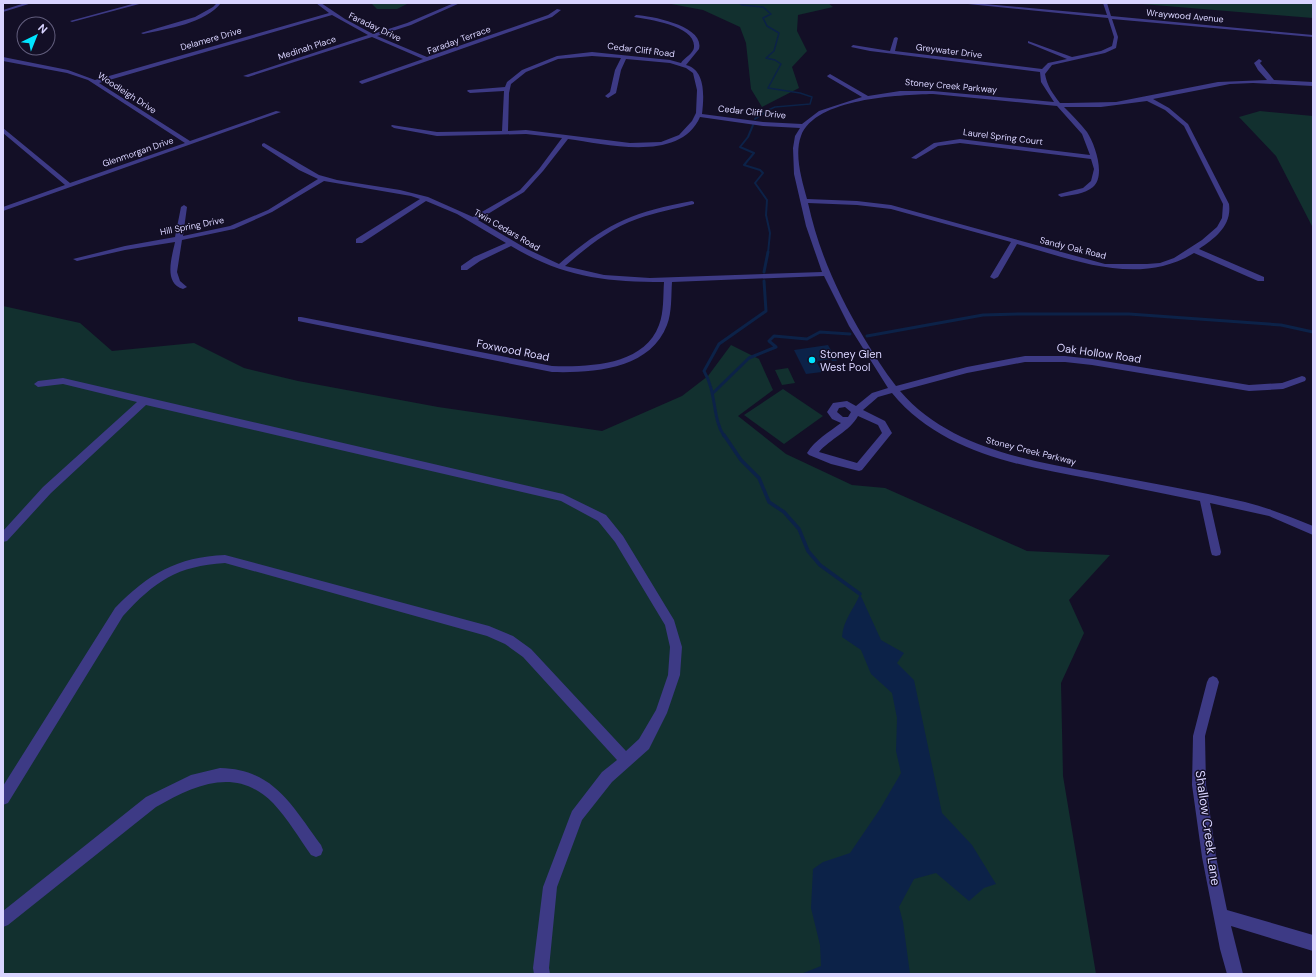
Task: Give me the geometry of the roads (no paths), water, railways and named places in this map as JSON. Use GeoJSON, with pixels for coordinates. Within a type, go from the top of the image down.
{"type":"FeatureCollection","features":[{"type":"Feature","properties":{"kind":"street"},"geometry":{"type":"LineString","coordinates":[[3,11],[30,3]]}},
{"type":"Feature","properties":{"kind":"street"},"geometry":{"type":"LineString","coordinates":[[72,21],[141,3]]}},
{"type":"Feature","properties":{"kind":"street"},"geometry":{"type":"LineString","coordinates":[[143,33],[205,15],[216,8],[219,3]]}},
{"type":"Feature","properties":{"kind":"street","name":"Faraday Drive"},"geometry":{"type":"LineString","coordinates":[[318,3],[332,14],[372,36],[428,59]]}},
{"type":"Feature","properties":{"kind":"street","name":"Medinah Place"},"geometry":{"type":"LineString","coordinates":[[246,76],[421,20],[458,3]]}},
{"type":"Feature","properties":{"kind":"street","name":"Wraywood Avenue"},"geometry":{"type":"LineString","coordinates":[[960,3],[1313,36]]}},
{"type":"Feature","properties":{"kind":"street"},"geometry":{"type":"LineString","coordinates":[[1061,195],[1084,190],[1094,185],[1098,175],[1084,133],[1044,83],[1043,71],[1050,64],[1103,52],[1114,46],[1116,37],[1105,3]]}},
{"type":"Feature","properties":{"kind":"street","name":"Faraday Terrace"},"geometry":{"type":"LineString","coordinates":[[362,82],[550,16],[559,10]]}},
{"type":"Feature","properties":{"kind":"street","name":"Delamere Drive"},"geometry":{"type":"LineString","coordinates":[[95,82],[332,14]]}},
{"type":"Feature","properties":{"kind":"street"},"geometry":{"type":"LineString","coordinates":[[636,16],[671,24],[685,30],[693,36],[697,43],[696,51],[683,65]]}},
{"type":"Feature","properties":{"kind":"street"},"geometry":{"type":"LineString","coordinates":[[892,52],[896,38]]}},
{"type":"Feature","properties":{"kind":"street"},"geometry":{"type":"LineString","coordinates":[[1030,42],[1072,58]]}},
{"type":"Feature","properties":{"kind":"street","name":"Greywater Drive"},"geometry":{"type":"LineString","coordinates":[[853,46],[1043,71]]}},
{"type":"Feature","properties":{"kind":"street","name":"Cedar Cliff Road"},"geometry":{"type":"LineString","coordinates":[[394,126],[437,134],[506,131],[566,136],[630,145],[662,144],[675,140],[686,133],[698,115],[700,90],[698,78],[692,70],[683,65],[592,54],[558,58],[519,74],[510,82],[507,89]]}},
{"type":"Feature","properties":{"kind":"street"},"geometry":{"type":"LineString","coordinates":[[608,96],[613,93],[618,70],[624,57]]}},
{"type":"Feature","properties":{"kind":"street","name":"Woodleigh Drive"},"geometry":{"type":"LineString","coordinates":[[3,59],[74,74],[95,82],[189,144]]}},
{"type":"Feature","properties":{"kind":"street"},"geometry":{"type":"LineString","coordinates":[[1259,60],[1257,63],[1260,69],[1272,82]]}},
{"type":"Feature","properties":{"kind":"street"},"geometry":{"type":"LineString","coordinates":[[830,76],[866,96]]}},
{"type":"Feature","properties":{"kind":"street","name":"Stoney Creek Parkway"},"geometry":{"type":"LineString","coordinates":[[1313,84],[1272,82],[1217,84],[1148,99],[1102,105],[1061,105],[918,92],[866,96],[819,114],[803,126],[795,151],[804,201],[818,258],[826,274],[876,365],[907,405],[937,427],[967,443],[998,455],[1074,472],[1204,497],[1271,513],[1313,530]]}},
{"type":"Feature","properties":{"kind":"street"},"geometry":{"type":"LineString","coordinates":[[470,91],[507,89],[506,131]]}},
{"type":"Feature","properties":{"kind":"street","name":"Sandy Oak Road"},"geometry":{"type":"LineString","coordinates":[[804,201],[857,203],[891,207],[1090,263],[1135,268],[1161,265],[1192,249],[1211,235],[1225,221],[1227,211],[1226,204],[1186,125],[1167,108],[1148,99]]}},
{"type":"Feature","properties":{"kind":"street","name":"Glenmorgan Drive"},"geometry":{"type":"LineString","coordinates":[[3,209],[278,112]]}},
{"type":"Feature","properties":{"kind":"street","name":"Cedar Cliff Drive"},"geometry":{"type":"LineString","coordinates":[[698,115],[763,124],[803,126]]}},
{"type":"Feature","properties":{"kind":"street"},"geometry":{"type":"LineString","coordinates":[[3,130],[70,186]]}},
{"type":"Feature","properties":{"kind":"street"},"geometry":{"type":"LineString","coordinates":[[473,220],[516,196],[528,185],[566,136]]}},
{"type":"Feature","properties":{"kind":"street","name":"Laurel Spring Court"},"geometry":{"type":"LineString","coordinates":[[914,158],[936,144],[960,141],[1093,157]]}},
{"type":"Feature","properties":{"kind":"street","name":"Twin Cedars Road"},"geometry":{"type":"LineString","coordinates":[[264,145],[307,171],[324,178],[393,190],[426,198],[473,220],[511,243],[560,268],[610,278],[668,280],[826,274]]}},
{"type":"Feature","properties":{"kind":"street","name":"Hill Spring Drive"},"geometry":{"type":"LineString","coordinates":[[77,259],[125,248],[219,231],[242,224],[270,211],[324,178]]}},
{"type":"Feature","properties":{"kind":"street"},"geometry":{"type":"LineString","coordinates":[[359,241],[426,198]]}},
{"type":"Feature","properties":{"kind":"street"},"geometry":{"type":"LineString","coordinates":[[560,268],[587,243],[614,225],[651,211],[692,203]]}},
{"type":"Feature","properties":{"kind":"street"},"geometry":{"type":"LineString","coordinates":[[183,287],[177,282],[173,272],[184,207]]}},
{"type":"Feature","properties":{"kind":"street"},"geometry":{"type":"LineString","coordinates":[[994,277],[1015,242]]}},
{"type":"Feature","properties":{"kind":"street"},"geometry":{"type":"LineString","coordinates":[[464,268],[477,259],[511,243]]}},
{"type":"Feature","properties":{"kind":"street"},"geometry":{"type":"LineString","coordinates":[[1192,249],[1261,279]]}},
{"type":"Feature","properties":{"kind":"street","name":"Foxwood Road"},"geometry":{"type":"LineString","coordinates":[[301,319],[552,369],[586,370],[625,360],[650,344],[660,331],[665,318],[668,280]]}},
{"type":"Feature","properties":{"kind":"street","name":"Oak Hollow Road"},"geometry":{"type":"LineString","coordinates":[[853,415],[882,423],[887,433],[859,467],[831,460],[812,453],[822,442],[875,395],[1010,360],[1044,358],[1092,362],[1249,388],[1283,386],[1302,379]]}},
{"type":"Feature","properties":{"kind":"street"},"geometry":{"type":"LineString","coordinates":[[38,384],[64,381],[144,401],[563,498],[602,518],[619,539],[670,624],[676,647],[674,675],[661,713],[644,744],[607,777],[577,816],[550,887],[541,968],[542,974]]}},
{"type":"Feature","properties":{"kind":"street"},"geometry":{"type":"LineString","coordinates":[[3,538],[46,490],[144,401]]}},
{"type":"Feature","properties":{"kind":"street"},"geometry":{"type":"LineString","coordinates":[[1204,497],[1216,552]]}},
{"type":"Feature","properties":{"kind":"street"},"geometry":{"type":"LineString","coordinates":[[3,798],[119,612],[136,593],[154,578],[176,568],[203,559],[225,559],[489,631],[509,640],[527,653],[626,760]]}},
{"type":"Feature","properties":{"kind":"street","name":"Shallow Creek Lane"},"geometry":{"type":"LineString","coordinates":[[1213,682],[1199,736],[1199,785],[1209,857],[1235,974]]}},
{"type":"Feature","properties":{"kind":"street"},"geometry":{"type":"LineString","coordinates":[[3,920],[151,802],[174,789],[201,778],[221,774],[243,778],[263,786],[282,806],[316,850]]}},
{"type":"Feature","properties":{"kind":"street"},"geometry":{"type":"LineString","coordinates":[[1221,916],[1313,943]]}},
{"type":"Feature","properties":{"kind":"water","name":"Stoney Glen West Pool"},"geometry":{"type":"Polygon","coordinates":[[[828,345],[837,361],[832,361],[831,359],[818,361],[817,363],[822,372],[806,374],[794,350],[828,345]]]}},
{"type":"Feature","properties":{"kind":"water"},"geometry":{"type":"Polygon","coordinates":[[[860,594],[881,640],[904,653],[897,663],[914,680],[942,813],[972,845],[996,884],[984,888],[969,901],[936,873],[914,879],[899,907],[903,922],[910,974],[801,974],[821,966],[820,945],[811,908],[813,869],[823,862],[850,853],[880,809],[901,773],[896,751],[897,718],[892,693],[871,674],[861,650],[842,637],[844,625],[860,594]]]}},
{"type":"Feature","properties":{"kind":"waterway"},"geometry":{"type":"LineString","coordinates":[[739,3],[742,5],[763,7],[771,14],[763,18],[767,26],[779,33],[774,51],[766,58],[775,60],[781,64],[768,88],[800,93],[812,97],[810,104],[775,107],[768,110]]}},
{"type":"Feature","properties":{"kind":"waterway"},"geometry":{"type":"LineString","coordinates":[[755,119],[768,110]]}},
{"type":"Feature","properties":{"kind":"waterway"},"geometry":{"type":"LineString","coordinates":[[753,125],[748,137],[740,147],[754,153],[744,165],[760,170],[763,173],[755,183],[767,200],[766,215],[770,233],[768,253]]}},
{"type":"Feature","properties":{"kind":"waterway"},"geometry":{"type":"LineString","coordinates":[[764,272],[768,252]]}},
{"type":"Feature","properties":{"kind":"waterway"},"geometry":{"type":"LineString","coordinates":[[724,436],[720,429],[711,388],[704,371],[719,344],[766,311],[764,281]]}},
{"type":"Feature","properties":{"kind":"waterway"},"geometry":{"type":"LineString","coordinates":[[867,336],[983,315],[1019,314],[1129,314],[1281,325],[1313,332]]}},
{"type":"Feature","properties":{"kind":"waterway"},"geometry":{"type":"LineString","coordinates":[[713,393],[749,358],[776,347],[769,341],[774,336],[807,339],[820,332],[850,334]]}},
{"type":"Feature","properties":{"kind":"waterway"},"geometry":{"type":"LineString","coordinates":[[724,435],[741,460],[759,478],[769,502],[784,512],[799,529],[808,551],[820,565],[860,594]]}},
{"type":"Feature","properties":{"kind":"place","name":"Stoney Glen West Pool"},"geometry":{"type":"Point","coordinates":[812,360]}}]}
